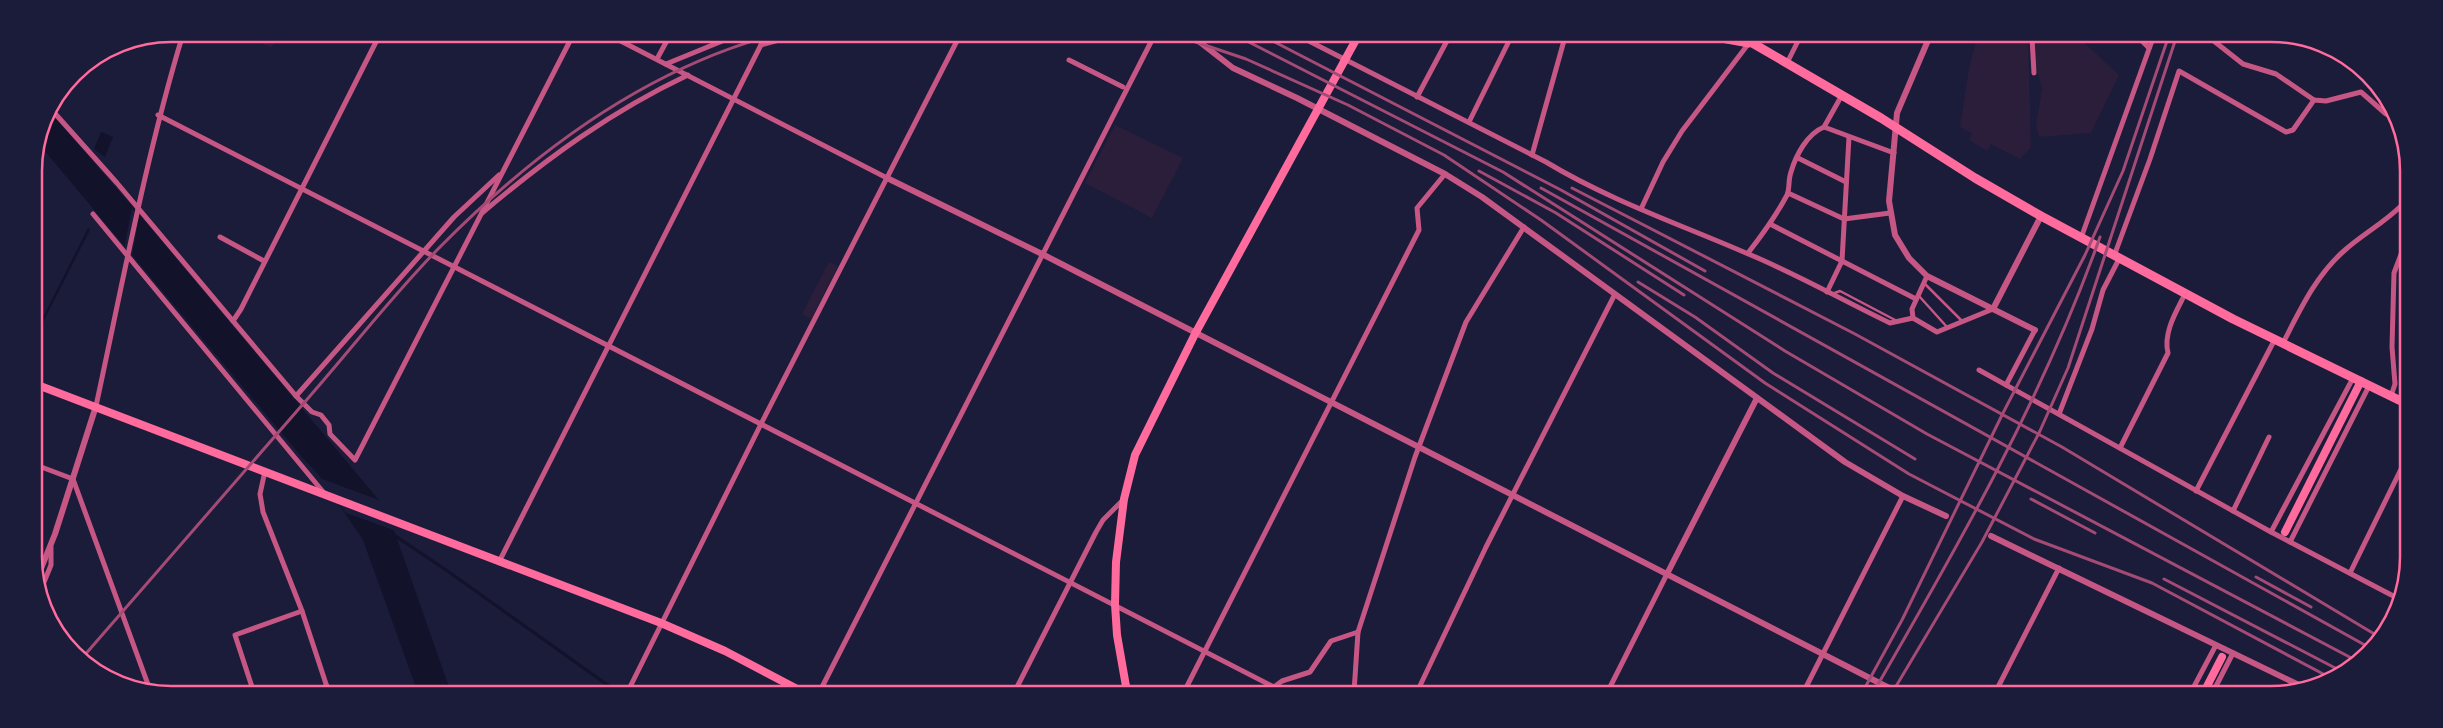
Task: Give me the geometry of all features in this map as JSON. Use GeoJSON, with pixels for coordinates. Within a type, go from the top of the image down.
{"type":"FeatureCollection","features":[{"type":"Feature","properties":{"kind":"highway"},"geometry":{"type":"LineString","coordinates":[[1749,42],[1896,127],[1975,178],[2081,238],[2185,294],[2400,400]]}},
{"type":"Feature","properties":{"kind":"main road"},"geometry":{"type":"LineString","coordinates":[[1126,686],[1117,634],[1115,604],[1116,562],[1124,499],[1135,455],[1195,334],[1355,42]]}},
{"type":"Feature","properties":{"kind":"main road"},"geometry":{"type":"LineString","coordinates":[[2285,532],[2361,382]]}},
{"type":"Feature","properties":{"kind":"main road"},"geometry":{"type":"LineString","coordinates":[[42,387],[661,623],[725,651],[791,686]]}},
{"type":"Feature","properties":{"kind":"main road"},"geometry":{"type":"LineString","coordinates":[[2208,685],[2222,657]]}},
{"type":"Feature","properties":{"kind":"street"},"geometry":{"type":"LineString","coordinates":[[1311,42],[1469,122],[1572,177],[1640,209],[1748,253],[1890,323],[1913,318]]}},
{"type":"Feature","properties":{"kind":"street"},"geometry":{"type":"LineString","coordinates":[[1417,97],[1446,42]]}},
{"type":"Feature","properties":{"kind":"street"},"geometry":{"type":"LineString","coordinates":[[1469,122],[1509,42]]}},
{"type":"Feature","properties":{"kind":"street"},"geometry":{"type":"LineString","coordinates":[[1532,155],[1564,42]]}},
{"type":"Feature","properties":{"kind":"street"},"geometry":{"type":"LineString","coordinates":[[1640,209],[1663,162],[1682,131],[1743,42]]}},
{"type":"Feature","properties":{"kind":"street"},"geometry":{"type":"LineString","coordinates":[[1787,63],[1797,42]]}},
{"type":"Feature","properties":{"kind":"street"},"geometry":{"type":"LineString","coordinates":[[1927,42],[1898,110],[1889,201],[1890,213],[1900,246],[1927,276],[2035,330],[2006,385]]}},
{"type":"Feature","properties":{"kind":"street"},"geometry":{"type":"LineString","coordinates":[[2032,42],[2034,73]]}},
{"type":"Feature","properties":{"kind":"street"},"geometry":{"type":"LineString","coordinates":[[2143,42],[2149,48]]}},
{"type":"Feature","properties":{"kind":"street"},"geometry":{"type":"LineString","coordinates":[[2081,238],[2151,42]]}},
{"type":"Feature","properties":{"kind":"street"},"geometry":{"type":"LineString","coordinates":[[2215,42],[2243,64],[2276,74],[2314,100],[2326,102],[2361,92],[2387,114]]}},
{"type":"Feature","properties":{"kind":"street"},"geometry":{"type":"LineString","coordinates":[[43,564],[96,406],[158,115],[180,43]]}},
{"type":"Feature","properties":{"kind":"street"},"geometry":{"type":"LineString","coordinates":[[232,321],[241,309],[375,43]]}},
{"type":"Feature","properties":{"kind":"street"},"geometry":{"type":"LineString","coordinates":[[56,115],[296,396],[312,412],[321,415],[329,425],[330,434],[355,460],[569,43]]}},
{"type":"Feature","properties":{"kind":"street"},"geometry":{"type":"LineString","coordinates":[[625,43],[888,178],[1042,254],[1884,685]]}},
{"type":"Feature","properties":{"kind":"street"},"geometry":{"type":"LineString","coordinates":[[657,59],[666,43]]}},
{"type":"Feature","properties":{"kind":"street"},"geometry":{"type":"LineString","coordinates":[[666,64],[718,43]]}},
{"type":"Feature","properties":{"kind":"street"},"geometry":{"type":"LineString","coordinates":[[500,560],[761,45],[769,43]]}},
{"type":"Feature","properties":{"kind":"street"},"geometry":{"type":"LineString","coordinates":[[631,686],[761,424],[957,43]]}},
{"type":"Feature","properties":{"kind":"street"},"geometry":{"type":"LineString","coordinates":[[823,686],[1151,43]]}},
{"type":"Feature","properties":{"kind":"street"},"geometry":{"type":"LineString","coordinates":[[1200,43],[1233,68],[1444,174],[1524,228],[1845,462],[1903,496],[1946,516]]}},
{"type":"Feature","properties":{"kind":"street"},"geometry":{"type":"LineString","coordinates":[[1069,60],[1123,87]]}},
{"type":"Feature","properties":{"kind":"street"},"geometry":{"type":"LineString","coordinates":[[2059,414],[2092,329],[2103,290],[2117,257],[2179,71],[2286,132],[2293,130],[2314,100]]}},
{"type":"Feature","properties":{"kind":"street"},"geometry":{"type":"LineString","coordinates":[[480,215],[545,162],[604,120],[643,96],[688,75]]}},
{"type":"Feature","properties":{"kind":"street"},"geometry":{"type":"LineString","coordinates":[[1748,253],[1770,224],[1788,193],[1791,172],[1810,136],[1824,127],[1842,95]]}},
{"type":"Feature","properties":{"kind":"street"},"geometry":{"type":"LineString","coordinates":[[158,115],[300,189],[425,250],[453,268],[1115,604],[1271,685]]}},
{"type":"Feature","properties":{"kind":"street"},"geometry":{"type":"LineString","coordinates":[[1824,127],[1894,154]]}},
{"type":"Feature","properties":{"kind":"street"},"geometry":{"type":"LineString","coordinates":[[1829,293],[1842,261],[1849,137]]}},
{"type":"Feature","properties":{"kind":"street"},"geometry":{"type":"LineString","coordinates":[[1798,158],[1846,182]]}},
{"type":"Feature","properties":{"kind":"street"},"geometry":{"type":"LineString","coordinates":[[296,396],[454,217],[503,172]]}},
{"type":"Feature","properties":{"kind":"street"},"geometry":{"type":"LineString","coordinates":[[1187,686],[1419,230],[1417,208],[1444,174]]}},
{"type":"Feature","properties":{"kind":"street"},"geometry":{"type":"LineString","coordinates":[[1788,193],[1844,219],[1890,213]]}},
{"type":"Feature","properties":{"kind":"street"},"geometry":{"type":"LineString","coordinates":[[2196,490],[2279,341],[2320,276],[2343,251],[2388,219],[2400,207]]}},
{"type":"Feature","properties":{"kind":"street"},"geometry":{"type":"LineString","coordinates":[[93,214],[326,494]]}},
{"type":"Feature","properties":{"kind":"street"},"geometry":{"type":"LineString","coordinates":[[1927,276],[1911,312],[1913,318],[1937,332],[1993,309],[2041,216]]}},
{"type":"Feature","properties":{"kind":"street"},"geometry":{"type":"LineString","coordinates":[[1770,224],[1917,297]]}},
{"type":"Feature","properties":{"kind":"street"},"geometry":{"type":"LineString","coordinates":[[1354,685],[1358,632],[1391,525],[1418,448],[1466,322],[1524,228]]}},
{"type":"Feature","properties":{"kind":"street"},"geometry":{"type":"LineString","coordinates":[[220,237],[264,261]]}},
{"type":"Feature","properties":{"kind":"street"},"geometry":{"type":"LineString","coordinates":[[2391,396],[2395,384],[2392,347],[2394,273],[2400,257]]}},
{"type":"Feature","properties":{"kind":"street"},"geometry":{"type":"LineString","coordinates":[[1420,685],[1512,496],[1615,294]]}},
{"type":"Feature","properties":{"kind":"street"},"geometry":{"type":"LineString","coordinates":[[2120,448],[2168,353],[2166,347],[2171,323],[2185,294]]}},
{"type":"Feature","properties":{"kind":"street"},"geometry":{"type":"LineString","coordinates":[[1979,370],[2271,532],[2394,596]]}},
{"type":"Feature","properties":{"kind":"street"},"geometry":{"type":"LineString","coordinates":[[2271,532],[2361,382]]}},
{"type":"Feature","properties":{"kind":"street"},"geometry":{"type":"LineString","coordinates":[[2290,542],[2361,382]]}},
{"type":"Feature","properties":{"kind":"street"},"geometry":{"type":"LineString","coordinates":[[1611,685],[1757,398]]}},
{"type":"Feature","properties":{"kind":"street"},"geometry":{"type":"LineString","coordinates":[[2233,511],[2269,437]]}},
{"type":"Feature","properties":{"kind":"street"},"geometry":{"type":"LineString","coordinates":[[42,467],[73,479],[147,683]]}},
{"type":"Feature","properties":{"kind":"street"},"geometry":{"type":"LineString","coordinates":[[265,471],[260,494],[263,512],[302,611],[327,686]]}},
{"type":"Feature","properties":{"kind":"street"},"geometry":{"type":"LineString","coordinates":[[2350,573],[2400,471]]}},
{"type":"Feature","properties":{"kind":"street"},"geometry":{"type":"LineString","coordinates":[[1807,685],[1903,496]]}},
{"type":"Feature","properties":{"kind":"street"},"geometry":{"type":"LineString","coordinates":[[1018,686],[1103,520],[1124,499]]}},
{"type":"Feature","properties":{"kind":"street"},"geometry":{"type":"LineString","coordinates":[[1991,536],[2295,683]]}},
{"type":"Feature","properties":{"kind":"street"},"geometry":{"type":"LineString","coordinates":[[45,580],[51,565],[51,544]]}},
{"type":"Feature","properties":{"kind":"street"},"geometry":{"type":"LineString","coordinates":[[1999,685],[2059,568]]}},
{"type":"Feature","properties":{"kind":"street"},"geometry":{"type":"LineString","coordinates":[[252,686],[235,635],[302,611]]}},
{"type":"Feature","properties":{"kind":"street"},"geometry":{"type":"LineString","coordinates":[[1276,685],[1282,681],[1310,672],[1331,641],[1358,632]]}},
{"type":"Feature","properties":{"kind":"street"},"geometry":{"type":"LineString","coordinates":[[2195,685],[2216,645]]}},
{"type":"Feature","properties":{"kind":"street"},"geometry":{"type":"LineString","coordinates":[[2217,685],[2233,653]]}},
{"type":"Feature","properties":{"kind":"lane"},"geometry":{"type":"LineString","coordinates":[[1924,283],[1962,322]]}},
{"type":"Feature","properties":{"kind":"lane"},"geometry":{"type":"LineString","coordinates":[[1917,297],[1948,328]]}},
{"type":"Feature","properties":{"kind":"shaded area"},"geometry":{"type":"Polygon","coordinates":[[[1976,42],[2028,42],[2031,147],[2020,159],[1991,144],[1987,151],[1969,140],[1972,134],[1960,127],[1969,68],[1976,42]]]}},
{"type":"Feature","properties":{"kind":"shaded area"},"geometry":{"type":"Polygon","coordinates":[[[2033,42],[2083,42],[2119,75],[2091,133],[2039,137],[2036,125],[2042,89],[2035,61],[2033,42]]]}},
{"type":"Feature","properties":{"kind":"shaded area"},"geometry":{"type":"Polygon","coordinates":[[[261,43],[274,43],[271,48],[261,43]]]}},
{"type":"Feature","properties":{"kind":"shaded area"},"geometry":{"type":"Polygon","coordinates":[[[54,117],[143,219],[378,499],[395,533],[449,686],[416,686],[363,540],[319,475],[44,151],[49,130],[54,117]]]}},
{"type":"Feature","properties":{"kind":"shaded area"},"geometry":{"type":"Polygon","coordinates":[[[1115,125],[1183,158],[1152,218],[1085,183],[1115,125]]]}},
{"type":"Feature","properties":{"kind":"shaded area"},"geometry":{"type":"Polygon","coordinates":[[[101,132],[113,137],[105,157],[94,149],[101,132]]]}},
{"type":"Feature","properties":{"kind":"shaded area"},"geometry":{"type":"Polygon","coordinates":[[[88,228],[90,230],[43,323],[43,318],[88,228]]]}},
{"type":"Feature","properties":{"kind":"shaded area"},"geometry":{"type":"Polygon","coordinates":[[[829,262],[838,266],[811,319],[802,314],[829,262]]]}},
{"type":"Feature","properties":{"kind":"pier"},"geometry":{"type":"Polygon","coordinates":[[[132,208],[139,217],[132,257],[124,248],[132,208]]]}},
{"type":"Feature","properties":{"kind":"pier"},"geometry":{"type":"Polygon","coordinates":[[[317,477],[379,500],[396,531],[346,513],[317,477]]]}},
{"type":"Feature","properties":{"kind":"waterway"},"geometry":{"type":"LineString","coordinates":[[394,535],[609,686]]}},
{"type":"Feature","properties":{"kind":"railway"},"geometry":{"type":"LineString","coordinates":[[1250,42],[1503,172],[1785,351],[1927,434],[2351,658]]}},
{"type":"Feature","properties":{"kind":"railway"},"geometry":{"type":"LineString","coordinates":[[1276,42],[1561,190],[1705,271]]}},
{"type":"Feature","properties":{"kind":"railway"},"geometry":{"type":"LineString","coordinates":[[1866,685],[1902,620],[2003,413],[2085,255],[2123,171],[2167,42]]}},
{"type":"Feature","properties":{"kind":"railway"},"geometry":{"type":"LineString","coordinates":[[1897,685],[1982,542],[2039,433],[2068,368],[2175,42]]}},
{"type":"Feature","properties":{"kind":"railway"},"geometry":{"type":"LineString","coordinates":[[86,653],[282,429],[407,282],[477,211],[514,178],[594,118],[636,92],[680,70],[726,50],[749,43]]}},
{"type":"Feature","properties":{"kind":"railway"},"geometry":{"type":"LineString","coordinates":[[1197,43],[1246,59],[1348,105],[1444,155],[1541,220],[1765,383],[1909,474],[2034,539],[2152,583],[2324,674]]}},
{"type":"Feature","properties":{"kind":"railway"},"geometry":{"type":"LineString","coordinates":[[1479,171],[1556,213],[1684,295]]}},
{"type":"Feature","properties":{"kind":"railway"},"geometry":{"type":"LineString","coordinates":[[1541,188],[2366,645]]}},
{"type":"Feature","properties":{"kind":"railway"},"geometry":{"type":"LineString","coordinates":[[1572,188],[1855,334],[2062,447],[2375,634]]}},
{"type":"Feature","properties":{"kind":"railway"},"geometry":{"type":"LineString","coordinates":[[1877,685],[1967,527],[2026,413],[2077,297],[2100,237]]}},
{"type":"Feature","properties":{"kind":"railway"},"geometry":{"type":"LineString","coordinates":[[1638,282],[1695,317],[1773,373],[1915,459]]}},
{"type":"Feature","properties":{"kind":"railway"},"geometry":{"type":"LineString","coordinates":[[2031,499],[2095,533]]}},
{"type":"Feature","properties":{"kind":"railway"},"geometry":{"type":"LineString","coordinates":[[2256,577],[2311,607]]}},
{"type":"Feature","properties":{"kind":"railway"},"geometry":{"type":"LineString","coordinates":[[2164,579],[2336,668]]}}]}
